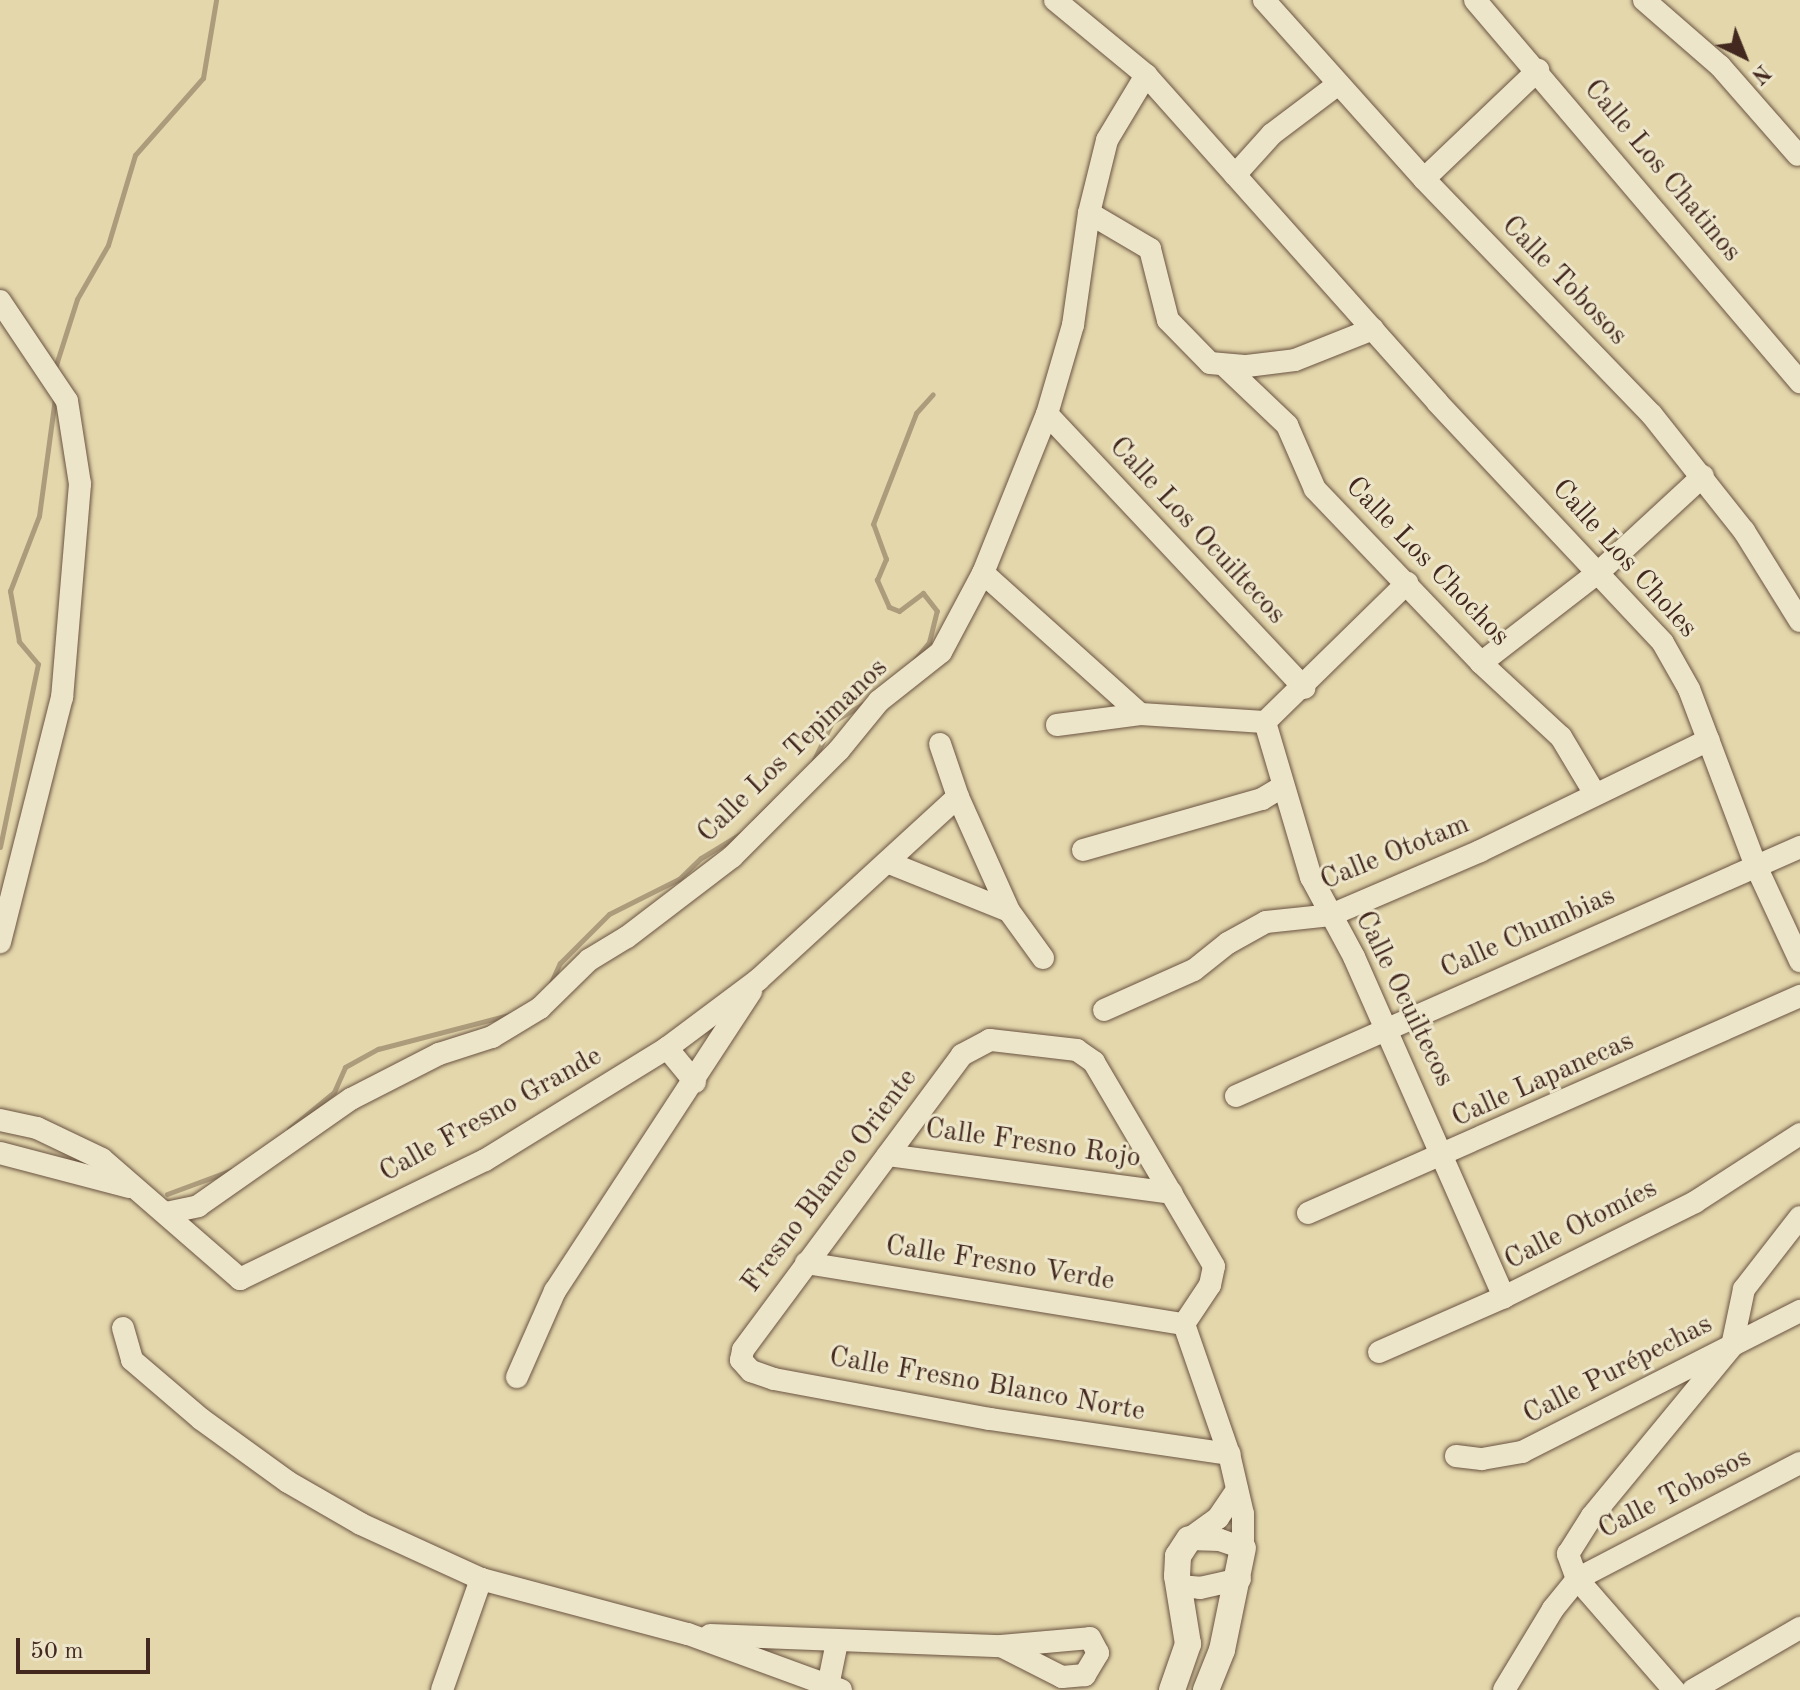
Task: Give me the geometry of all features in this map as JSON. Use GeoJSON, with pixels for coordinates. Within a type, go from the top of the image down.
{"type":"FeatureCollection","features":[{"type":"Feature","properties":{"kind":"street","name":"Calle Los Choles"},"geometry":{"type":"LineString","coordinates":[[1055,0],[1146,75],[1373,329],[1600,571],[1679,666],[1756,866],[1800,961]]}},
{"type":"Feature","properties":{"kind":"street","name":"Calle Tobosos"},"geometry":{"type":"LineString","coordinates":[[1264,0],[1424,179],[1652,415],[1703,476],[1767,564],[1800,621]]}},
{"type":"Feature","properties":{"kind":"street","name":"Calle Los Chatinos"},"geometry":{"type":"LineString","coordinates":[[1475,0],[1538,70],[1800,382]]}},
{"type":"Feature","properties":{"kind":"street"},"geometry":{"type":"LineString","coordinates":[[1644,0],[1720,66],[1798,155]]}},
{"type":"Feature","properties":{"kind":"street"},"geometry":{"type":"LineString","coordinates":[[1424,179],[1538,70]]}},
{"type":"Feature","properties":{"kind":"street","name":"Calle Los Tepimanos"},"geometry":{"type":"LineString","coordinates":[[166,1213],[198,1206],[351,1099],[439,1054],[492,1037],[540,1008],[589,960],[627,937],[732,857],[839,750],[879,701],[941,652],[983,573],[1047,414],[1073,325],[1089,213],[1107,140],[1146,75]]}},
{"type":"Feature","properties":{"kind":"street"},"geometry":{"type":"LineString","coordinates":[[1235,175],[1272,134],[1337,85]]}},
{"type":"Feature","properties":{"kind":"street"},"geometry":{"type":"LineString","coordinates":[[1089,213],[1150,249],[1168,320],[1198,356],[1225,366],[1295,360],[1373,329]]}},
{"type":"Feature","properties":{"kind":"street"},"geometry":{"type":"LineString","coordinates":[[0,301],[67,401],[80,484],[62,697],[0,942]]}},
{"type":"Feature","properties":{"kind":"street","name":"Calle Los Chochos"},"geometry":{"type":"LineString","coordinates":[[1225,366],[1287,425],[1315,489],[1481,663],[1561,737],[1595,794]]}},
{"type":"Feature","properties":{"kind":"street","name":"Calle Los Ocuiltecos"},"geometry":{"type":"LineString","coordinates":[[1047,414],[1304,688]]}},
{"type":"Feature","properties":{"kind":"street"},"geometry":{"type":"LineString","coordinates":[[1481,663],[1600,571],[1703,476]]}},
{"type":"Feature","properties":{"kind":"street"},"geometry":{"type":"LineString","coordinates":[[983,573],[1140,714]]}},
{"type":"Feature","properties":{"kind":"street"},"geometry":{"type":"LineString","coordinates":[[1057,725],[1140,714],[1265,722],[1304,688],[1407,583]]}},
{"type":"Feature","properties":{"kind":"street","name":"Calle Ocuiltecos"},"geometry":{"type":"LineString","coordinates":[[1265,722],[1311,877],[1387,1028],[1446,1157],[1504,1297]]}},
{"type":"Feature","properties":{"kind":"street","name":"Calle Ototam"},"geometry":{"type":"LineString","coordinates":[[1104,1010],[1194,970],[1228,943],[1266,922],[1331,915],[1709,740]]}},
{"type":"Feature","properties":{"kind":"street"},"geometry":{"type":"LineString","coordinates":[[940,744],[958,797],[1009,911],[1043,958]]}},
{"type":"Feature","properties":{"kind":"street"},"geometry":{"type":"LineString","coordinates":[[1083,850],[1262,799],[1282,787]]}},
{"type":"Feature","properties":{"kind":"street","name":"Calle Fresno Grande"},"geometry":{"type":"LineString","coordinates":[[166,1213],[240,1279],[485,1160],[667,1048],[758,980],[958,797]]}},
{"type":"Feature","properties":{"kind":"street","name":"Calle Chumbias"},"geometry":{"type":"LineString","coordinates":[[1236,1096],[1800,847]]}},
{"type":"Feature","properties":{"kind":"street"},"geometry":{"type":"LineString","coordinates":[[887,862],[1009,911]]}},
{"type":"Feature","properties":{"kind":"street","name":"Calle Fresno Grande"},"geometry":{"type":"LineString","coordinates":[[517,1377],[555,1291],[695,1082],[758,980]]}},
{"type":"Feature","properties":{"kind":"street","name":"Calle Lapanecas"},"geometry":{"type":"LineString","coordinates":[[1308,1213],[1446,1157],[1800,996]]}},
{"type":"Feature","properties":{"kind":"street","name":"Fresno Blanco Oriente"},"geometry":{"type":"LineString","coordinates":[[741,1360],[747,1342],[975,1044],[1025,1042],[1086,1054],[1171,1193]]}},
{"type":"Feature","properties":{"kind":"street"},"geometry":{"type":"LineString","coordinates":[[667,1048],[695,1082]]}},
{"type":"Feature","properties":{"kind":"street"},"geometry":{"type":"LineString","coordinates":[[0,1120],[75,1143],[139,1189],[166,1213]]}},
{"type":"Feature","properties":{"kind":"street","name":"Calle Otomíes"},"geometry":{"type":"LineString","coordinates":[[1379,1352],[1504,1297],[1695,1202],[1800,1134]]}},
{"type":"Feature","properties":{"kind":"street"},"geometry":{"type":"LineString","coordinates":[[0,1153],[139,1189]]}},
{"type":"Feature","properties":{"kind":"street","name":"Calle Fresno Rojo"},"geometry":{"type":"LineString","coordinates":[[888,1155],[1171,1193]]}},
{"type":"Feature","properties":{"kind":"street"},"geometry":{"type":"LineString","coordinates":[[1171,1193],[1214,1266],[1210,1285],[1184,1324],[1229,1454],[1237,1490],[1243,1548],[1240,1579],[1206,1690]]}},
{"type":"Feature","properties":{"kind":"street"},"geometry":{"type":"LineString","coordinates":[[1674,1690],[1577,1579],[1568,1554],[1579,1532],[1732,1346],[1744,1289],[1800,1217]]}},
{"type":"Feature","properties":{"kind":"street","name":"Calle Fresno Verde"},"geometry":{"type":"LineString","coordinates":[[806,1263],[1184,1324]]}},
{"type":"Feature","properties":{"kind":"street","name":"Calle Purépechas"},"geometry":{"type":"LineString","coordinates":[[1456,1456],[1482,1459],[1522,1452],[1800,1311]]}},
{"type":"Feature","properties":{"kind":"street"},"geometry":{"type":"LineString","coordinates":[[123,1328],[132,1360],[246,1453],[361,1524],[481,1579],[688,1634],[835,1688],[837,1642]]}},
{"type":"Feature","properties":{"kind":"street","name":"Calle Fresno Blanco Norte"},"geometry":{"type":"LineString","coordinates":[[741,1360],[756,1375],[789,1382],[990,1419],[1229,1454]]}},
{"type":"Feature","properties":{"kind":"street","name":"Calle Tobosos"},"geometry":{"type":"LineString","coordinates":[[1577,1579],[1800,1463]]}},
{"type":"Feature","properties":{"kind":"street"},"geometry":{"type":"LineString","coordinates":[[1172,1690],[1188,1644],[1178,1556],[1189,1539],[1218,1518],[1237,1490]]}},
{"type":"Feature","properties":{"kind":"street"},"geometry":{"type":"LineString","coordinates":[[1189,1539],[1220,1540],[1243,1548]]}},
{"type":"Feature","properties":{"kind":"street"},"geometry":{"type":"LineString","coordinates":[[442,1690],[481,1579]]}},
{"type":"Feature","properties":{"kind":"street"},"geometry":{"type":"LineString","coordinates":[[1179,1586],[1200,1588],[1240,1579]]}},
{"type":"Feature","properties":{"kind":"street"},"geometry":{"type":"LineString","coordinates":[[1504,1690],[1553,1609],[1577,1579]]}},
{"type":"Feature","properties":{"kind":"street"},"geometry":{"type":"LineString","coordinates":[[1693,1690],[1800,1628]]}},
{"type":"Feature","properties":{"kind":"street"},"geometry":{"type":"LineString","coordinates":[[688,1634],[1001,1646]]}},
{"type":"Feature","properties":{"kind":"waterway"},"geometry":{"type":"LineString","coordinates":[[55,368],[77,299],[108,245],[135,155],[203,78],[216,0]]}},
{"type":"Feature","properties":{"kind":"waterway"},"geometry":{"type":"LineString","coordinates":[[913,662],[929,642],[937,611],[923,593],[899,611],[889,607],[877,580],[886,559],[873,524],[916,413],[933,394]]}},
{"type":"Feature","properties":{"kind":"waterway"},"geometry":{"type":"LineString","coordinates":[[0,847],[38,664],[19,641],[10,591],[39,516],[55,398]]}},
{"type":"Feature","properties":{"kind":"waterway"},"geometry":{"type":"LineString","coordinates":[[812,764],[832,722],[866,702]]}},
{"type":"Feature","properties":{"kind":"waterway"},"geometry":{"type":"LineString","coordinates":[[754,821],[772,803]]}},
{"type":"Feature","properties":{"kind":"waterway"},"geometry":{"type":"LineString","coordinates":[[550,985],[560,963],[609,914],[679,879],[701,858],[745,831]]}},
{"type":"Feature","properties":{"kind":"waterway"},"geometry":{"type":"LineString","coordinates":[[289,1129],[334,1092],[345,1067],[378,1049],[512,1014]]}},
{"type":"Feature","properties":{"kind":"waterway"},"geometry":{"type":"LineString","coordinates":[[167,1194],[232,1170]]}}]}
